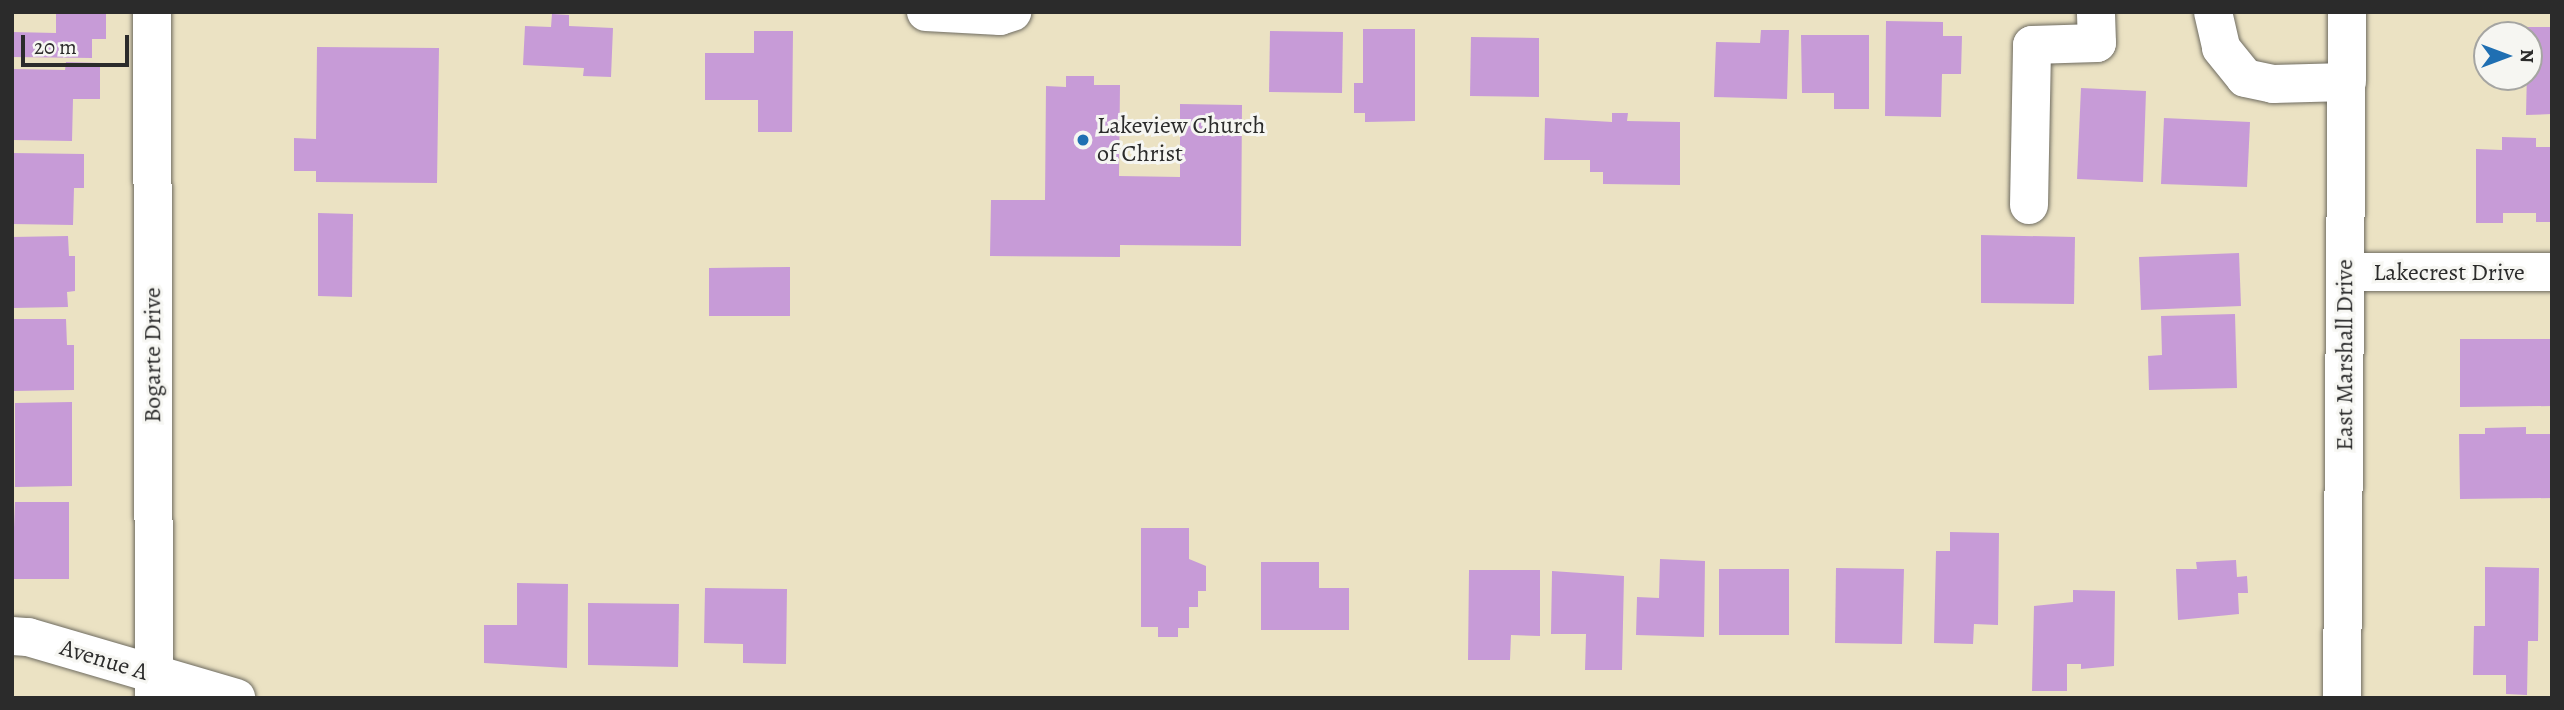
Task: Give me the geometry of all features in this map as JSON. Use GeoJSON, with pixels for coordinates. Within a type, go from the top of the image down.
{"type":"FeatureCollection","features":[{"type":"Feature","properties":{"kind":"street","name":"Bogarte Drive"},"geometry":{"type":"LineString","coordinates":[[152,12],[154,686]]}},
{"type":"Feature","properties":{"kind":"street"},"geometry":{"type":"LineString","coordinates":[[926,12],[1000,16],[1012,12]]}},
{"type":"Feature","properties":{"kind":"street"},"geometry":{"type":"LineString","coordinates":[[2029,205],[2032,45],[2097,43],[2096,12]]}},
{"type":"Feature","properties":{"kind":"street"},"geometry":{"type":"LineString","coordinates":[[2213,12],[2221,48],[2245,78],[2273,84],[2347,82]]}},
{"type":"Feature","properties":{"kind":"street","name":"East Marshall Drive"},"geometry":{"type":"LineString","coordinates":[[2342,698],[2347,12]]}},
{"type":"Feature","properties":{"kind":"street","name":"Lakecrest Drive"},"geometry":{"type":"LineString","coordinates":[[2346,272],[2552,272]]}},
{"type":"Feature","properties":{"kind":"street","name":"Avenue A"},"geometry":{"type":"LineString","coordinates":[[12,636],[154,686],[236,698]]}},
{"type":"Feature","properties":{"kind":"building"},"geometry":{"type":"Polygon","coordinates":[[[106,12],[106,39],[92,39],[92,58],[12,57],[12,32],[56,33],[56,14],[106,12]]]}},
{"type":"Feature","properties":{"kind":"building"},"geometry":{"type":"Polygon","coordinates":[[[552,14],[569,15],[569,26],[613,28],[611,77],[583,76],[584,68],[523,65],[525,26],[551,27],[552,14]]]}},
{"type":"Feature","properties":{"kind":"building"},"geometry":{"type":"Polygon","coordinates":[[[1886,21],[1943,22],[1943,36],[1962,36],[1961,74],[1942,74],[1941,117],[1885,116],[1886,21]]]}},
{"type":"Feature","properties":{"kind":"building"},"geometry":{"type":"Polygon","coordinates":[[[2543,27],[2551,27],[2552,114],[2526,115],[2527,91],[2543,91],[2543,27]]]}},
{"type":"Feature","properties":{"kind":"building"},"geometry":{"type":"Polygon","coordinates":[[[1363,29],[1415,29],[1415,121],[1365,122],[1365,113],[1354,113],[1354,83],[1363,83],[1363,29]]]}},
{"type":"Feature","properties":{"kind":"building"},"geometry":{"type":"Polygon","coordinates":[[[1761,30],[1789,30],[1787,99],[1714,97],[1716,42],[1760,43],[1761,30]]]}},
{"type":"Feature","properties":{"kind":"building"},"geometry":{"type":"Polygon","coordinates":[[[754,31],[793,31],[792,132],[758,132],[758,100],[705,100],[705,53],[754,53],[754,31]]]}},
{"type":"Feature","properties":{"kind":"building"},"geometry":{"type":"Polygon","coordinates":[[[1270,31],[1343,32],[1342,93],[1269,92],[1270,31]]]}},
{"type":"Feature","properties":{"kind":"building"},"geometry":{"type":"Polygon","coordinates":[[[1801,35],[1869,35],[1869,109],[1834,109],[1834,93],[1802,93],[1801,35]]]}},
{"type":"Feature","properties":{"kind":"building"},"geometry":{"type":"Polygon","coordinates":[[[1471,37],[1539,38],[1539,97],[1470,96],[1471,37]]]}},
{"type":"Feature","properties":{"kind":"building"},"geometry":{"type":"Polygon","coordinates":[[[317,47],[439,48],[437,183],[316,182],[316,171],[294,171],[294,138],[316,139],[317,47]]]}},
{"type":"Feature","properties":{"kind":"building"},"geometry":{"type":"Polygon","coordinates":[[[66,62],[100,63],[100,99],[73,99],[72,141],[12,140],[12,69],[65,70],[66,62]]]}},
{"type":"Feature","properties":{"kind":"building","name":"Lakeview Church of Christ"},"geometry":{"type":"Polygon","coordinates":[[[1066,76],[1094,76],[1094,85],[1120,85],[1119,176],[1180,177],[1180,104],[1242,105],[1241,246],[1120,245],[1120,257],[990,256],[991,200],[1045,200],[1046,86],[1066,87],[1066,76]]]}},
{"type":"Feature","properties":{"kind":"building"},"geometry":{"type":"Polygon","coordinates":[[[2081,88],[2146,91],[2143,182],[2077,179],[2081,88]]]}},
{"type":"Feature","properties":{"kind":"building"},"geometry":{"type":"Polygon","coordinates":[[[1612,113],[1628,113],[1627,121],[1680,122],[1680,185],[1603,184],[1603,172],[1590,172],[1590,160],[1544,160],[1545,118],[1612,122],[1612,113]]]}},
{"type":"Feature","properties":{"kind":"building"},"geometry":{"type":"Polygon","coordinates":[[[2164,118],[2250,122],[2247,187],[2161,184],[2164,118]]]}},
{"type":"Feature","properties":{"kind":"building"},"geometry":{"type":"Polygon","coordinates":[[[2502,137],[2536,138],[2536,147],[2552,147],[2552,222],[2536,222],[2536,213],[2503,213],[2503,223],[2476,223],[2476,149],[2502,150],[2502,137]]]}},
{"type":"Feature","properties":{"kind":"building"},"geometry":{"type":"Polygon","coordinates":[[[12,153],[84,154],[84,188],[74,188],[73,225],[12,224],[12,153]]]}},
{"type":"Feature","properties":{"kind":"building"},"geometry":{"type":"Polygon","coordinates":[[[318,213],[353,214],[352,297],[318,296],[318,213]]]}},
{"type":"Feature","properties":{"kind":"building"},"geometry":{"type":"Polygon","coordinates":[[[1981,235],[2075,237],[2074,304],[1981,303],[1981,235]]]}},
{"type":"Feature","properties":{"kind":"building"},"geometry":{"type":"Polygon","coordinates":[[[68,236],[69,256],[75,256],[75,291],[67,292],[68,307],[12,308],[12,237],[68,236]]]}},
{"type":"Feature","properties":{"kind":"building"},"geometry":{"type":"Polygon","coordinates":[[[2239,253],[2241,306],[2141,310],[2139,257],[2239,253]]]}},
{"type":"Feature","properties":{"kind":"building"},"geometry":{"type":"Polygon","coordinates":[[[790,267],[790,316],[709,316],[709,268],[790,267]]]}},
{"type":"Feature","properties":{"kind":"building"},"geometry":{"type":"Polygon","coordinates":[[[2235,314],[2237,388],[2149,390],[2148,356],[2162,355],[2161,316],[2235,314]]]}},
{"type":"Feature","properties":{"kind":"building"},"geometry":{"type":"Polygon","coordinates":[[[12,319],[66,319],[67,345],[74,345],[74,390],[12,391],[12,319]]]}},
{"type":"Feature","properties":{"kind":"building"},"geometry":{"type":"Polygon","coordinates":[[[2460,339],[2552,339],[2552,406],[2460,407],[2460,339]]]}},
{"type":"Feature","properties":{"kind":"building"},"geometry":{"type":"Polygon","coordinates":[[[72,402],[72,486],[15,487],[15,403],[72,402]]]}},
{"type":"Feature","properties":{"kind":"building"},"geometry":{"type":"Polygon","coordinates":[[[2526,427],[2526,434],[2552,434],[2552,498],[2460,499],[2459,434],[2485,434],[2485,428],[2526,427]]]}},
{"type":"Feature","properties":{"kind":"building"},"geometry":{"type":"Polygon","coordinates":[[[15,502],[69,502],[69,579],[12,579],[15,502]]]}},
{"type":"Feature","properties":{"kind":"building"},"geometry":{"type":"Polygon","coordinates":[[[1141,528],[1189,528],[1189,559],[1206,566],[1206,591],[1198,591],[1198,607],[1189,607],[1189,628],[1178,628],[1178,637],[1158,637],[1158,627],[1141,627],[1141,528]]]}},
{"type":"Feature","properties":{"kind":"building"},"geometry":{"type":"Polygon","coordinates":[[[1950,532],[1999,533],[1998,625],[1974,624],[1973,644],[1934,643],[1936,551],[1950,551],[1950,532]]]}},
{"type":"Feature","properties":{"kind":"building"},"geometry":{"type":"Polygon","coordinates":[[[1660,559],[1705,561],[1704,637],[1636,635],[1637,597],[1659,598],[1660,559]]]}},
{"type":"Feature","properties":{"kind":"building"},"geometry":{"type":"Polygon","coordinates":[[[2236,560],[2237,577],[2247,576],[2248,593],[2238,593],[2239,614],[2178,620],[2176,569],[2197,569],[2196,562],[2236,560]]]}},
{"type":"Feature","properties":{"kind":"building"},"geometry":{"type":"Polygon","coordinates":[[[1261,562],[1319,562],[1319,588],[1349,588],[1349,630],[1261,630],[1261,562]]]}},
{"type":"Feature","properties":{"kind":"building"},"geometry":{"type":"Polygon","coordinates":[[[2485,567],[2539,568],[2538,641],[2528,641],[2527,695],[2506,694],[2506,675],[2473,675],[2474,626],[2485,626],[2485,567]]]}},
{"type":"Feature","properties":{"kind":"building"},"geometry":{"type":"Polygon","coordinates":[[[1836,568],[1904,569],[1902,644],[1835,643],[1836,568]]]}},
{"type":"Feature","properties":{"kind":"building"},"geometry":{"type":"Polygon","coordinates":[[[1719,569],[1789,569],[1789,635],[1719,635],[1719,569]]]}},
{"type":"Feature","properties":{"kind":"building"},"geometry":{"type":"Polygon","coordinates":[[[1469,570],[1540,570],[1540,636],[1511,635],[1510,660],[1468,660],[1469,570]]]}},
{"type":"Feature","properties":{"kind":"building"},"geometry":{"type":"Polygon","coordinates":[[[1552,571],[1624,576],[1622,670],[1585,670],[1586,634],[1551,634],[1552,571]]]}},
{"type":"Feature","properties":{"kind":"building"},"geometry":{"type":"Polygon","coordinates":[[[517,583],[568,584],[567,668],[484,663],[484,625],[517,625],[517,583]]]}},
{"type":"Feature","properties":{"kind":"building"},"geometry":{"type":"Polygon","coordinates":[[[705,588],[787,589],[786,664],[743,663],[743,644],[704,643],[705,588]]]}},
{"type":"Feature","properties":{"kind":"building"},"geometry":{"type":"Polygon","coordinates":[[[2073,590],[2115,591],[2114,666],[2081,669],[2081,664],[2067,664],[2067,691],[2032,691],[2034,606],[2073,602],[2073,590]]]}},
{"type":"Feature","properties":{"kind":"building"},"geometry":{"type":"Polygon","coordinates":[[[588,603],[679,604],[678,667],[588,665],[588,603]]]}},
{"type":"Feature","properties":{"kind":"place","name":"Lakeview Church of Christ"},"geometry":{"type":"Point","coordinates":[1083,140]}}]}
